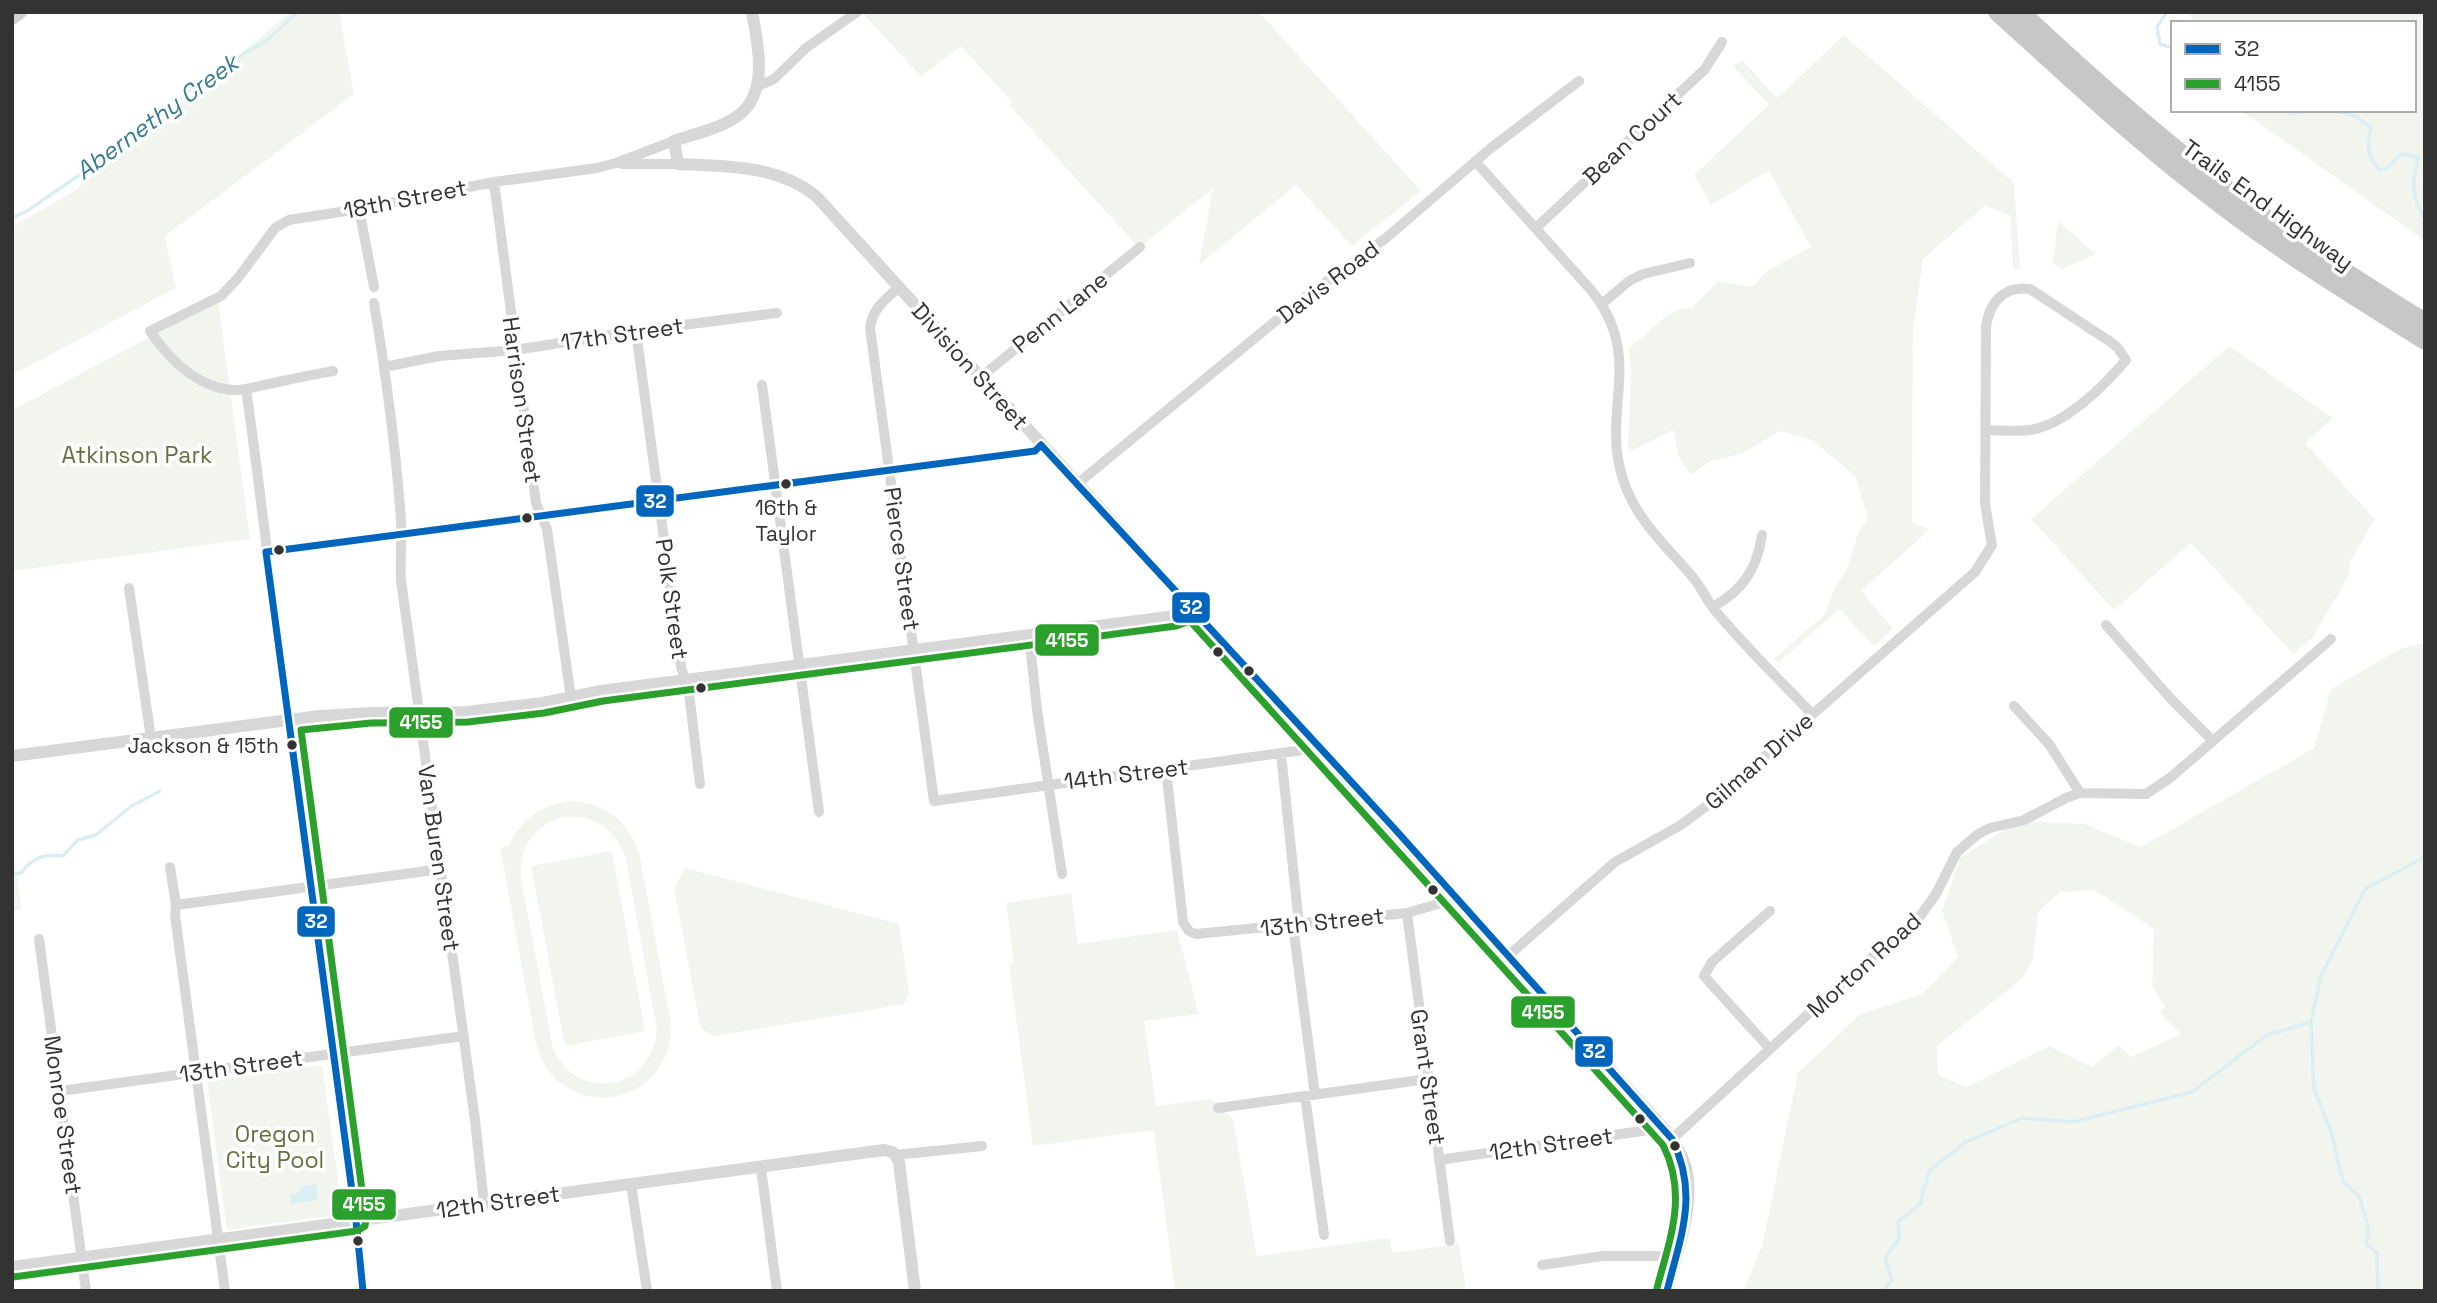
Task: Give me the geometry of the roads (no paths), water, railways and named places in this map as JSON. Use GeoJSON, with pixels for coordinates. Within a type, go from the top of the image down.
{"type":"FeatureCollection","features":[{"type":"Feature","properties":{"kind":"highway","name":"Trails End Highway"},"geometry":{"type":"LineString","coordinates":[[1997,12],[2082,90],[2196,187],[2278,246],[2425,341]]}},
{"type":"Feature","properties":{"kind":"highway","name":"Trails End Highway"},"geometry":{"type":"LineString","coordinates":[[2021,12],[2137,117],[2211,177],[2290,235],[2425,322]]}},
{"type":"Feature","properties":{"kind":"main road"},"geometry":{"type":"LineString","coordinates":[[12,18],[20,12]]}},
{"type":"Feature","properties":{"kind":"street"},"geometry":{"type":"LineString","coordinates":[[752,12],[759,58],[756,88]]}},
{"type":"Feature","properties":{"kind":"street"},"geometry":{"type":"LineString","coordinates":[[756,88],[774,79],[806,48],[857,12]]}},
{"type":"Feature","properties":{"kind":"street","name":"Bean Court"},"geometry":{"type":"LineString","coordinates":[[1536,228],[1705,69],[1722,42]]}},
{"type":"Feature","properties":{"kind":"street","name":"Davis Road"},"geometry":{"type":"LineString","coordinates":[[1077,484],[1300,301],[1386,238],[1475,161],[1579,80]]}},
{"type":"Feature","properties":{"kind":"street","name":"18th Street"},"geometry":{"type":"LineString","coordinates":[[246,389],[221,388],[200,379],[176,364],[150,331],[206,304],[226,291],[275,228],[289,220],[494,182],[616,163],[738,116],[751,102],[756,88]]}},
{"type":"Feature","properties":{"kind":"street"},"geometry":{"type":"LineString","coordinates":[[674,141],[678,164]]}},
{"type":"Feature","properties":{"kind":"street"},"geometry":{"type":"LineString","coordinates":[[1475,161],[1602,304],[1617,338],[1620,357],[1621,384],[1616,419],[1619,464],[1626,489],[1650,530],[1697,582],[1713,607],[1812,714]]}},
{"type":"Feature","properties":{"kind":"street","name":"18th Street"},"geometry":{"type":"LineString","coordinates":[[616,163],[678,164],[774,173]]}},
{"type":"Feature","properties":{"kind":"street","name":"Division Street"},"geometry":{"type":"LineString","coordinates":[[774,173],[793,181],[817,197],[1314,741],[1672,1139],[1684,1162],[1688,1186],[1685,1216],[1667,1291]]}},
{"type":"Feature","properties":{"kind":"street","name":"Harrison Street"},"geometry":{"type":"LineString","coordinates":[[494,182],[536,503],[547,529],[570,698]]}},
{"type":"Feature","properties":{"kind":"street"},"geometry":{"type":"LineString","coordinates":[[359,209],[374,286]]}},
{"type":"Feature","properties":{"kind":"street","name":"Penn Lane"},"geometry":{"type":"LineString","coordinates":[[981,377],[1140,247]]}},
{"type":"Feature","properties":{"kind":"street"},"geometry":{"type":"LineString","coordinates":[[1602,304],[1629,281],[1643,274],[1690,263]]}},
{"type":"Feature","properties":{"kind":"street","name":"Pierce Street"},"geometry":{"type":"LineString","coordinates":[[899,287],[878,307],[871,317],[870,328],[934,801]]}},
{"type":"Feature","properties":{"kind":"street"},"geometry":{"type":"LineString","coordinates":[[2020,287],[2041,295],[2109,341],[2126,360],[2112,376],[2056,422],[2029,430],[1986,430],[1987,315],[1998,298],[2009,290],[2020,287]]}},
{"type":"Feature","properties":{"kind":"street","name":"Van Buren Street"},"geometry":{"type":"LineString","coordinates":[[374,303],[384,367],[401,535],[401,580],[464,1036],[484,1204]]}},
{"type":"Feature","properties":{"kind":"street","name":"17th Street"},"geometry":{"type":"LineString","coordinates":[[384,367],[439,356],[514,350],[777,313]]}},
{"type":"Feature","properties":{"kind":"street","name":"Polk Street"},"geometry":{"type":"LineString","coordinates":[[636,331],[681,667],[689,692],[700,784]]}},
{"type":"Feature","properties":{"kind":"street"},"geometry":{"type":"LineString","coordinates":[[333,370],[246,389],[363,1291]]}},
{"type":"Feature","properties":{"kind":"street"},"geometry":{"type":"LineString","coordinates":[[762,385],[819,812]]}},
{"type":"Feature","properties":{"kind":"street","name":"Gilman Drive"},"geometry":{"type":"LineString","coordinates":[[1508,956],[1615,862],[1700,812],[1975,572],[1992,545],[1985,504],[1986,430]]}},
{"type":"Feature","properties":{"kind":"street"},"geometry":{"type":"LineString","coordinates":[[266,552],[1035,451],[1041,445]]}},
{"type":"Feature","properties":{"kind":"street"},"geometry":{"type":"LineString","coordinates":[[1713,607],[1746,580],[1757,559],[1762,535]]}},
{"type":"Feature","properties":{"kind":"street"},"geometry":{"type":"LineString","coordinates":[[129,588],[151,738]]}},
{"type":"Feature","properties":{"kind":"street"},"geometry":{"type":"LineString","coordinates":[[12,756],[289,720],[370,713],[456,713],[506,708],[685,680],[1175,616],[1191,607]]}},
{"type":"Feature","properties":{"kind":"street"},"geometry":{"type":"LineString","coordinates":[[2106,625],[2171,699],[2213,741]]}},
{"type":"Feature","properties":{"kind":"street"},"geometry":{"type":"LineString","coordinates":[[1029,635],[1062,874]]}},
{"type":"Feature","properties":{"kind":"street","name":"Morton Road"},"geometry":{"type":"LineString","coordinates":[[1672,1139],[1921,915],[1936,894],[1957,852],[1968,842],[1990,828],[2024,820],[2080,793],[2128,796],[2146,794],[2170,778],[2331,639]]}},
{"type":"Feature","properties":{"kind":"street"},"geometry":{"type":"LineString","coordinates":[[2014,706],[2049,744],[2080,793]]}},
{"type":"Feature","properties":{"kind":"street","name":"14th Street"},"geometry":{"type":"LineString","coordinates":[[934,801],[1281,754],[1303,750],[1314,741]]}},
{"type":"Feature","properties":{"kind":"street"},"geometry":{"type":"LineString","coordinates":[[1281,754],[1324,1236]]}},
{"type":"Feature","properties":{"kind":"street","name":"13th Street"},"geometry":{"type":"LineString","coordinates":[[1166,769],[1183,922],[1189,931],[1196,934],[1407,913],[1441,904],[1451,894]]}},
{"type":"Feature","properties":{"kind":"street"},"geometry":{"type":"LineString","coordinates":[[170,867],[176,905],[174,915],[225,1291]]}},
{"type":"Feature","properties":{"kind":"street"},"geometry":{"type":"LineString","coordinates":[[176,905],[441,869]]}},
{"type":"Feature","properties":{"kind":"street"},"geometry":{"type":"LineString","coordinates":[[1770,911],[1712,962],[1704,976],[1770,1049]]}},
{"type":"Feature","properties":{"kind":"street","name":"Grant Street"},"geometry":{"type":"LineString","coordinates":[[1407,913],[1450,1241]]}},
{"type":"Feature","properties":{"kind":"street","name":"Monroe Street"},"geometry":{"type":"LineString","coordinates":[[38,939],[86,1291]]}},
{"type":"Feature","properties":{"kind":"street","name":"13th Street"},"geometry":{"type":"LineString","coordinates":[[60,1091],[464,1036]]}},
{"type":"Feature","properties":{"kind":"street"},"geometry":{"type":"LineString","coordinates":[[1218,1108],[1428,1079]]}},
{"type":"Feature","properties":{"kind":"street","name":"12th Street"},"geometry":{"type":"LineString","coordinates":[[1440,1160],[1663,1128]]}},
{"type":"Feature","properties":{"kind":"street","name":"12th Street"},"geometry":{"type":"LineString","coordinates":[[12,1267],[884,1150],[895,1155],[982,1146]]}},
{"type":"Feature","properties":{"kind":"street"},"geometry":{"type":"LineString","coordinates":[[895,1155],[899,1165],[915,1291]]}},
{"type":"Feature","properties":{"kind":"street"},"geometry":{"type":"LineString","coordinates":[[761,1168],[777,1291]]}},
{"type":"Feature","properties":{"kind":"street"},"geometry":{"type":"LineString","coordinates":[[631,1184],[647,1291]]}},
{"type":"Feature","properties":{"kind":"street"},"geometry":{"type":"LineString","coordinates":[[1542,1265],[1603,1256],[1675,1256]]}},
{"type":"Feature","properties":{"kind":"waterway","name":"Abernethy Creek"},"geometry":{"type":"LineString","coordinates":[[12,218],[27,211],[152,125],[207,75],[266,41],[298,12]]}},
{"type":"Feature","properties":{"kind":"waterway"},"geometry":{"type":"LineString","coordinates":[[2167,12],[2157,27],[2160,44],[2171,46]]}},
{"type":"Feature","properties":{"kind":"waterway"},"geometry":{"type":"LineString","coordinates":[[2290,112],[2301,112]]}},
{"type":"Feature","properties":{"kind":"waterway"},"geometry":{"type":"LineString","coordinates":[[2340,112],[2355,116],[2371,128],[2369,151],[2380,170],[2387,168],[2401,154],[2418,157],[2414,189],[2425,220]]}},
{"type":"Feature","properties":{"kind":"waterway"},"geometry":{"type":"LineString","coordinates":[[12,874],[21,873],[39,858],[63,856],[78,840],[96,835],[130,807],[160,791]]}},
{"type":"Feature","properties":{"kind":"waterway"},"geometry":{"type":"LineString","coordinates":[[2378,1291],[2377,1253],[2366,1244],[2369,1229],[2359,1196],[2343,1182],[2331,1131],[2314,1089],[2311,1022],[2321,976],[2365,889],[2425,857]]}},
{"type":"Feature","properties":{"kind":"waterway"},"geometry":{"type":"LineString","coordinates":[[1883,1291],[1892,1280],[1885,1258],[1899,1239],[1898,1222],[1920,1204],[1929,1171],[1966,1142],[2022,1118],[2073,1122],[2192,1092],[2267,1035],[2311,1022]]}},
{"type":"Feature","properties":{"kind":"place","name":"16th & Taylor"},"geometry":{"type":"Point","coordinates":[786,484]}},
{"type":"Feature","properties":{"kind":"place","name":"Jackson & 15th"},"geometry":{"type":"Point","coordinates":[292,745]}},
{"type":"Feature","properties":{"kind":"park label","name":"Atkinson Park"},"geometry":{"type":"Point","coordinates":[137,455]}},
{"type":"Feature","properties":{"kind":"park label","name":"Oregon City Pool"},"geometry":{"type":"Point","coordinates":[275,1147]}}]}
